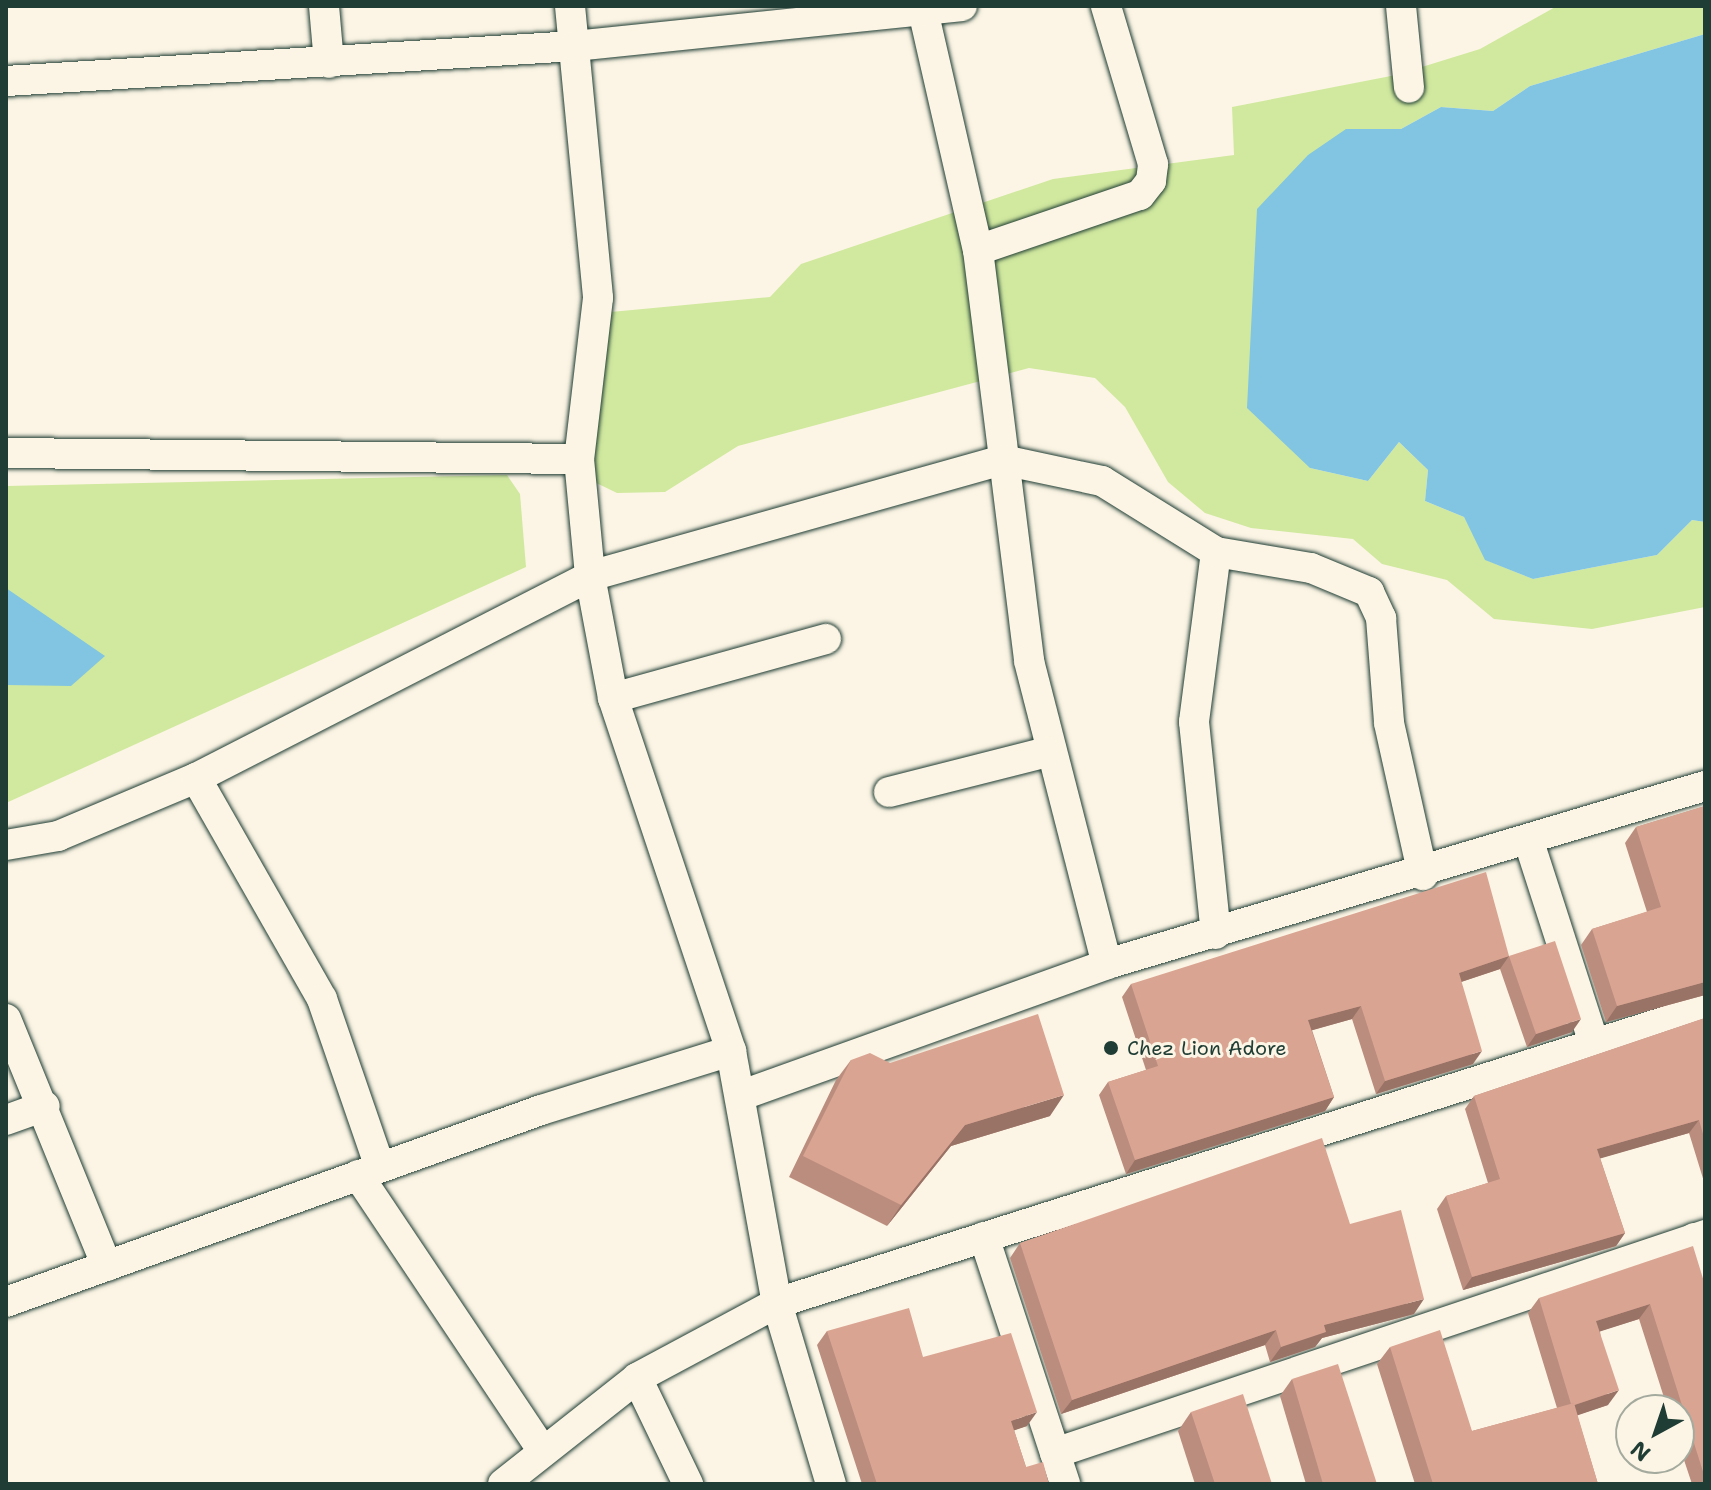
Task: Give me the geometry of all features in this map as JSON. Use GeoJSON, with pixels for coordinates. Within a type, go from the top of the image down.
{"type":"FeatureCollection","features":[{"type":"Feature","properties":{"kind":"street"},"geometry":{"type":"LineString","coordinates":[[324,6],[329,63]]}},
{"type":"Feature","properties":{"kind":"street"},"geometry":{"type":"LineString","coordinates":[[570,6],[599,322],[579,459],[590,576],[613,698],[731,1051],[742,1095],[777,1303],[831,1484]]}},
{"type":"Feature","properties":{"kind":"street"},"geometry":{"type":"LineString","coordinates":[[6,81],[575,46],[962,6]]}},
{"type":"Feature","properties":{"kind":"street"},"geometry":{"type":"LineString","coordinates":[[978,250],[1140,195],[1151,181],[1153,164],[1106,6]]}},
{"type":"Feature","properties":{"kind":"street"},"geometry":{"type":"LineString","coordinates":[[1401,6],[1409,88]]}},
{"type":"Feature","properties":{"kind":"street"},"geometry":{"type":"LineString","coordinates":[[922,8],[978,250],[1003,460],[1047,752],[1107,964]]}},
{"type":"Feature","properties":{"kind":"street"},"geometry":{"type":"LineString","coordinates":[[6,453],[579,459]]}},
{"type":"Feature","properties":{"kind":"street"},"geometry":{"type":"LineString","coordinates":[[6,845],[58,836],[196,778],[590,576],[1003,460],[1102,481],[1216,552],[1311,568],[1369,592],[1381,618],[1389,723],[1423,875]]}},
{"type":"Feature","properties":{"kind":"street"},"geometry":{"type":"LineString","coordinates":[[1216,552],[1194,722],[1216,934]]}},
{"type":"Feature","properties":{"kind":"street"},"geometry":{"type":"LineString","coordinates":[[613,698],[826,639]]}},
{"type":"Feature","properties":{"kind":"street"},"geometry":{"type":"LineString","coordinates":[[889,792],[1047,752]]}},
{"type":"Feature","properties":{"kind":"street"},"geometry":{"type":"LineString","coordinates":[[196,778],[322,999],[369,1171],[542,1450]]}},
{"type":"Feature","properties":{"kind":"street"},"geometry":{"type":"LineString","coordinates":[[742,1095],[1107,964],[1423,875],[1705,786]]}},
{"type":"Feature","properties":{"kind":"street"},"geometry":{"type":"LineString","coordinates":[[1529,842],[1594,1043]]}},
{"type":"Feature","properties":{"kind":"street"},"geometry":{"type":"LineString","coordinates":[[503,1484],[542,1450],[637,1378],[777,1303],[1705,1009]]}},
{"type":"Feature","properties":{"kind":"street"},"geometry":{"type":"LineString","coordinates":[[6,1019],[45,1106],[107,1266]]}},
{"type":"Feature","properties":{"kind":"street"},"geometry":{"type":"LineString","coordinates":[[6,1302],[369,1171],[731,1051]]}},
{"type":"Feature","properties":{"kind":"street"},"geometry":{"type":"LineString","coordinates":[[6,1120],[45,1106]]}},
{"type":"Feature","properties":{"kind":"street"},"geometry":{"type":"LineString","coordinates":[[1055,1453],[1700,1236],[1705,1273]]}},
{"type":"Feature","properties":{"kind":"street"},"geometry":{"type":"LineString","coordinates":[[984,1237],[1065,1484]]}},
{"type":"Feature","properties":{"kind":"street"},"geometry":{"type":"LineString","coordinates":[[637,1378],[688,1484]]}},
{"type":"Feature","properties":{"kind":"green space"},"geometry":{"type":"Polygon","coordinates":[[[1557,6],[1705,6],[1705,34],[1530,86],[1493,111],[1441,107],[1401,129],[1346,129],[1310,468],[1368,481],[1399,442],[1428,470],[1425,501],[1464,517],[1486,560],[1533,579],[1657,555],[1692,520],[1705,522],[1705,607],[1592,629],[1494,619],[1447,580],[1382,564],[1353,539],[1251,528],[1205,513],[1168,482],[1125,407],[1095,378],[1029,368],[738,446],[665,492],[617,493],[586,478],[611,312],[770,297],[801,264],[1053,179],[1234,155],[1232,107],[1396,75],[1480,49],[1557,6]]]}},
{"type":"Feature","properties":{"kind":"green space"},"geometry":{"type":"Polygon","coordinates":[[[507,475],[520,494],[526,567],[6,803],[6,486],[507,475]]]}},
{"type":"Feature","properties":{"kind":"water"},"geometry":{"type":"Polygon","coordinates":[[[1705,34],[1705,522],[1692,520],[1657,555],[1533,579],[1485,560],[1464,517],[1425,501],[1428,470],[1399,442],[1368,481],[1310,468],[1247,408],[1257,209],[1308,155],[1346,129],[1401,129],[1441,107],[1493,111],[1530,86],[1705,34]]]}},
{"type":"Feature","properties":{"kind":"water"},"geometry":{"type":"Polygon","coordinates":[[[6,588],[105,656],[71,686],[6,685],[6,588]]]}},
{"type":"Feature","properties":{"kind":"building"},"geometry":{"type":"Polygon","coordinates":[[[1705,806],[1705,982],[1617,1006],[1592,929],[1661,907],[1636,827],[1705,806]]]}},
{"type":"Feature","properties":{"kind":"building"},"geometry":{"type":"Polygon","coordinates":[[[1486,872],[1509,956],[1459,973],[1482,1051],[1385,1081],[1361,1006],[1308,1020],[1334,1097],[1135,1160],[1108,1082],[1158,1066],[1131,984],[1486,872]]]}},
{"type":"Feature","properties":{"kind":"building"},"geometry":{"type":"Polygon","coordinates":[[[1555,941],[1581,1019],[1536,1034],[1509,956],[1555,941]]]}},
{"type":"Feature","properties":{"kind":"building"},"geometry":{"type":"Polygon","coordinates":[[[1038,1014],[1064,1095],[965,1125],[901,1205],[803,1156],[851,1060],[870,1053],[890,1063],[1038,1014]]]}},
{"type":"Feature","properties":{"kind":"building"},"geometry":{"type":"Polygon","coordinates":[[[1705,1018],[1705,1141],[1699,1120],[1597,1149],[1625,1233],[1472,1277],[1446,1196],[1500,1179],[1474,1096],[1705,1018]]]}},
{"type":"Feature","properties":{"kind":"building"},"geometry":{"type":"Polygon","coordinates":[[[1322,1138],[1350,1224],[1401,1210],[1424,1299],[1324,1325],[1326,1332],[1281,1347],[1276,1330],[1072,1400],[1020,1243],[1322,1138]]]}},
{"type":"Feature","properties":{"kind":"building"},"geometry":{"type":"Polygon","coordinates":[[[1693,1246],[1705,1285],[1705,1478],[1695,1446],[1695,1394],[1678,1394],[1650,1304],[1596,1321],[1619,1390],[1574,1405],[1571,1404],[1539,1298],[1693,1246]]]}},
{"type":"Feature","properties":{"kind":"building"},"geometry":{"type":"Polygon","coordinates":[[[909,1308],[923,1357],[1011,1333],[1037,1412],[1011,1421],[1026,1467],[1043,1462],[1049,1484],[877,1484],[827,1331],[909,1308]]]}},
{"type":"Feature","properties":{"kind":"building"},"geometry":{"type":"Polygon","coordinates":[[[1440,1330],[1472,1431],[1574,1403],[1598,1484],[1433,1484],[1390,1347],[1440,1330]]]}},
{"type":"Feature","properties":{"kind":"building"},"geometry":{"type":"Polygon","coordinates":[[[1338,1364],[1377,1484],[1323,1484],[1292,1379],[1338,1364]]]}},
{"type":"Feature","properties":{"kind":"building"},"geometry":{"type":"Polygon","coordinates":[[[1243,1394],[1272,1484],[1215,1484],[1191,1412],[1243,1394]]]}},
{"type":"Feature","properties":{"kind":"place","name":"Chez Lion Adore"},"geometry":{"type":"Point","coordinates":[1111,1048]}}]}
